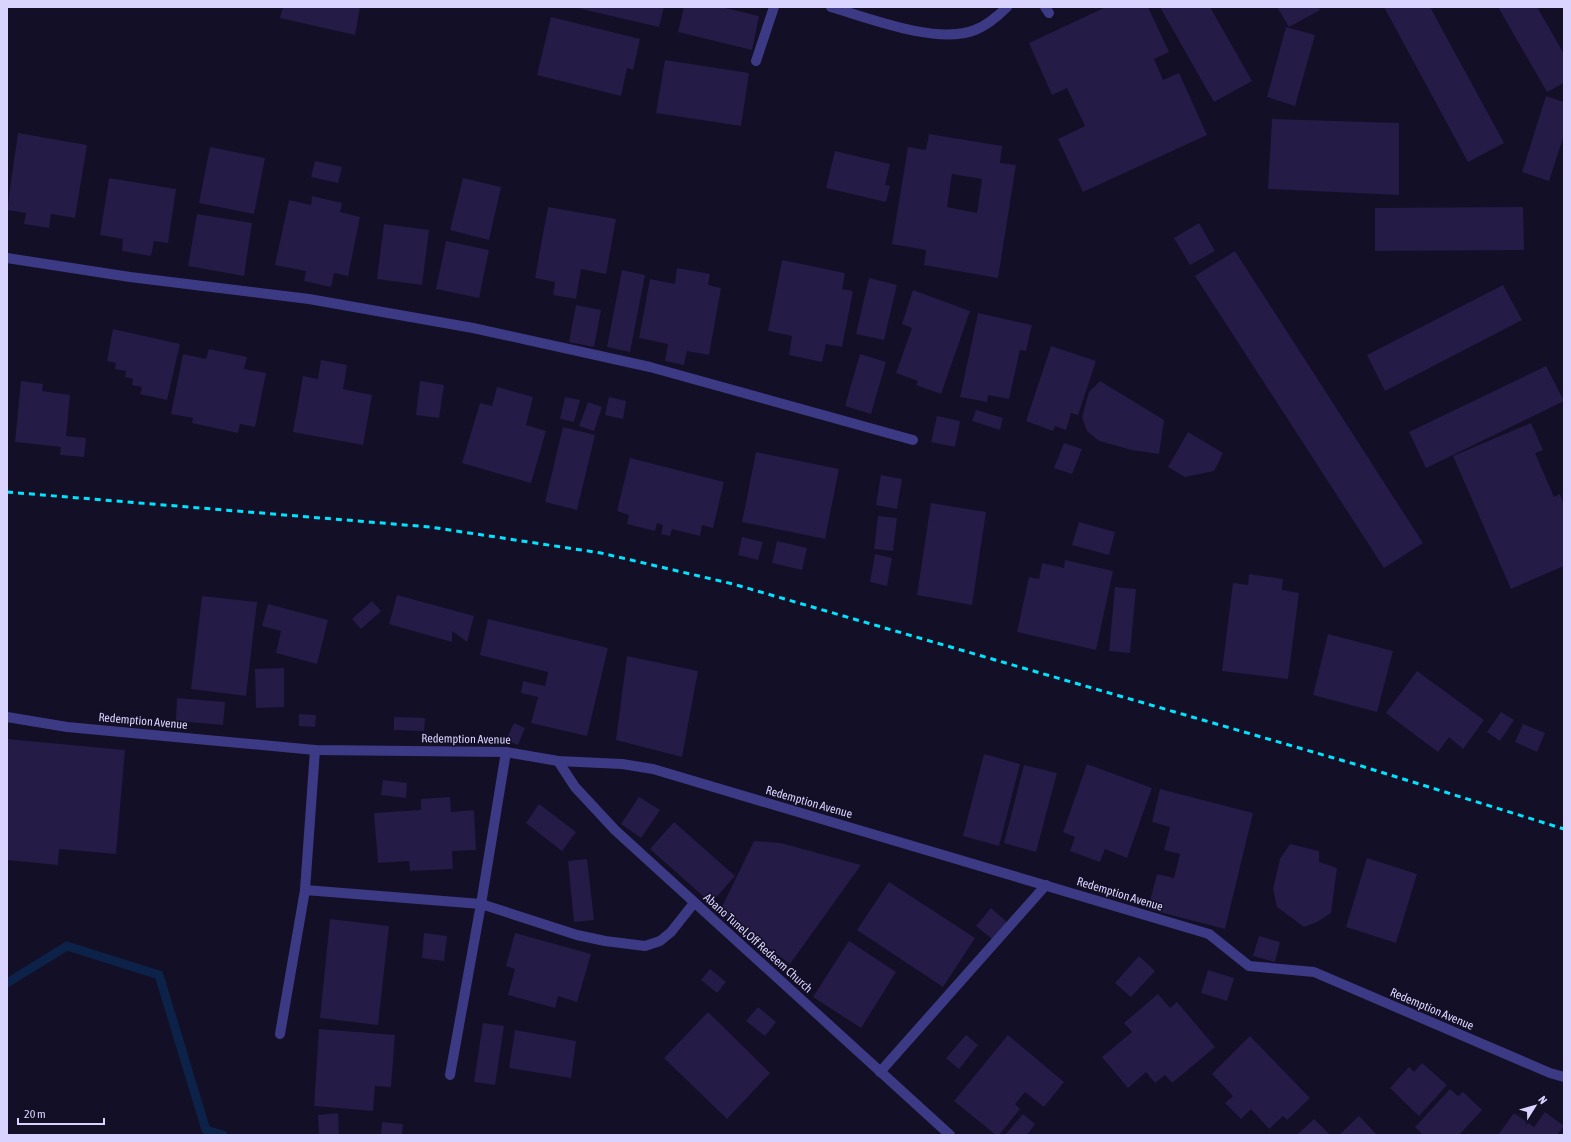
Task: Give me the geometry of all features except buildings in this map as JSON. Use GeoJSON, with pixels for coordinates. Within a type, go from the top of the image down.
{"type":"FeatureCollection","features":[{"type":"Feature","properties":{"kind":"street"},"geometry":{"type":"LineString","coordinates":[[756,60],[774,7]]}},
{"type":"Feature","properties":{"kind":"street"},"geometry":{"type":"LineString","coordinates":[[831,7],[910,30],[954,34],[974,31],[990,23],[1007,7]]}},
{"type":"Feature","properties":{"kind":"street"},"geometry":{"type":"LineString","coordinates":[[7,258],[130,277],[310,299],[473,328],[650,366],[913,440]]}},
{"type":"Feature","properties":{"kind":"street","name":"Redemption Avenue"},"geometry":{"type":"LineString","coordinates":[[7,717],[67,727],[315,750],[506,752],[558,761],[622,764],[653,769],[1209,934],[1249,966],[1314,972],[1550,1073],[1564,1077]]}},
{"type":"Feature","properties":{"kind":"street"},"geometry":{"type":"LineString","coordinates":[[280,1034],[305,890],[315,750]]}},
{"type":"Feature","properties":{"kind":"street"},"geometry":{"type":"LineString","coordinates":[[450,1075],[481,904],[506,752]]}},
{"type":"Feature","properties":{"kind":"street","name":"Abano Tunel,Off Redeem Church"},"geometry":{"type":"LineString","coordinates":[[558,761],[575,787],[615,830],[950,1135]]}},
{"type":"Feature","properties":{"kind":"street"},"geometry":{"type":"LineString","coordinates":[[880,1072],[1046,885]]}},
{"type":"Feature","properties":{"kind":"street"},"geometry":{"type":"LineString","coordinates":[[305,890],[481,904],[577,935],[605,941],[645,946],[660,940],[671,932],[694,903]]}},
{"type":"Feature","properties":{"kind":"waterway"},"geometry":{"type":"LineString","coordinates":[[7,983],[67,946],[159,975],[206,1130],[223,1135]]}},
{"type":"Feature","properties":{"kind":"railway"},"geometry":{"type":"LineString","coordinates":[[7,492],[430,527],[601,553],[733,584],[1358,765],[1564,829]]}}]}
